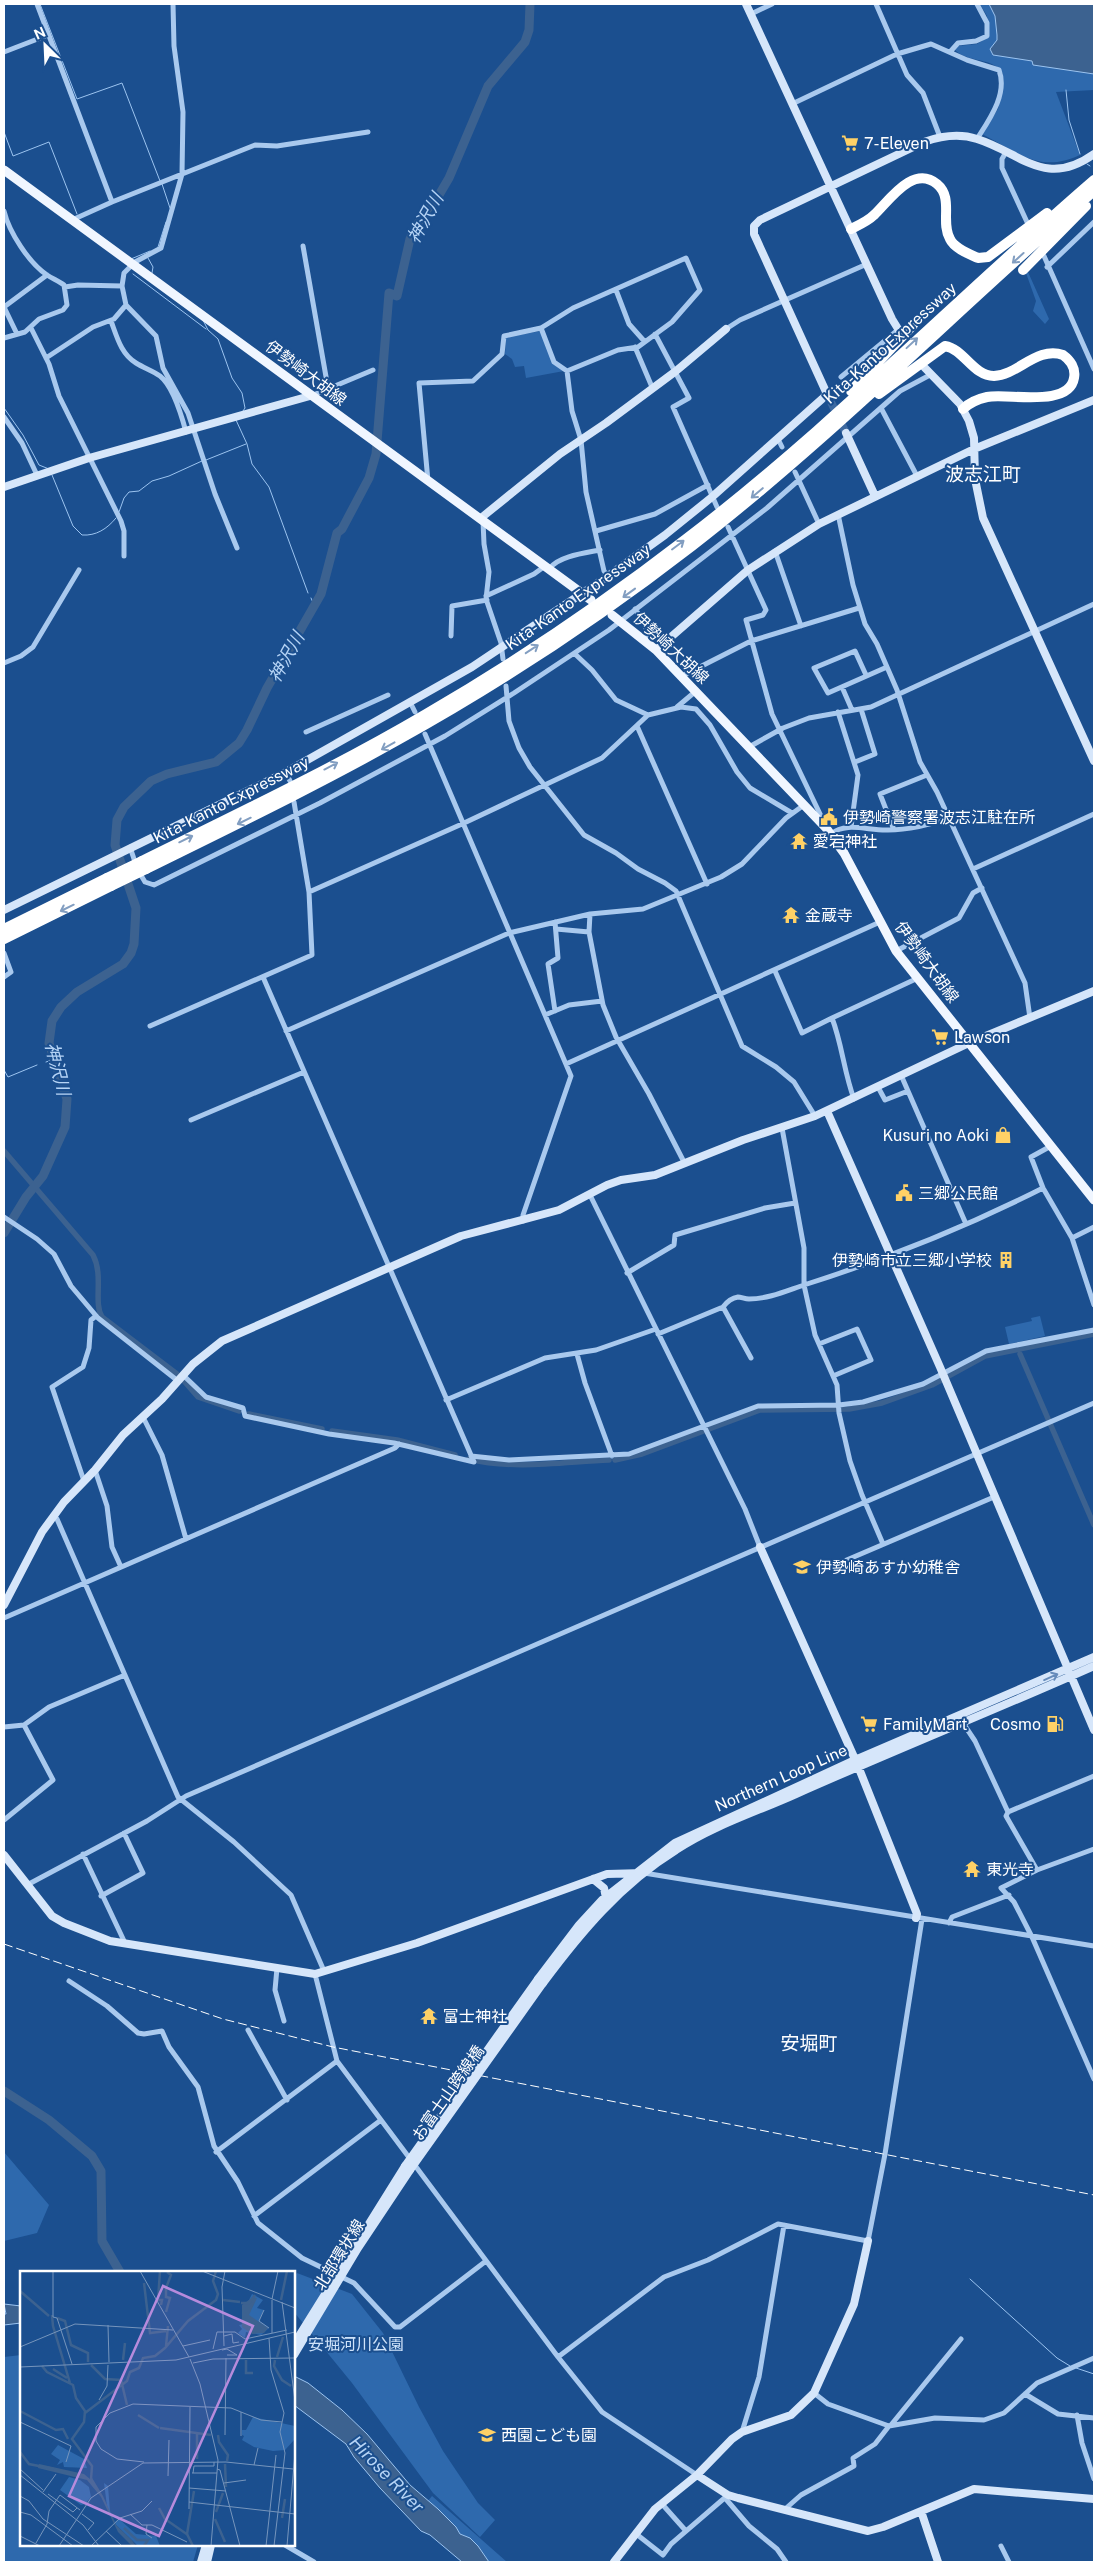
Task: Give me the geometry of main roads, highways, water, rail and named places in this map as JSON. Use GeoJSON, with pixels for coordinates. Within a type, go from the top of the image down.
{"type":"FeatureCollection","features":[{"type":"Feature","properties":{"kind":"highway"},"geometry":{"type":"LineString","coordinates":[[945,239],[940,194],[933,185],[922,182],[907,187],[873,220],[851,229],[872,217],[907,182],[918,178],[927,179],[938,185],[945,196],[950,241],[981,259],[988,257],[1094,178]]}},
{"type":"Feature","properties":{"kind":"highway","name":"Kita-Kanto Expressway"},"geometry":{"type":"LineString","coordinates":[[144,865],[358,752],[492,675],[638,576],[772,470],[1094,178]]}},
{"type":"Feature","properties":{"kind":"highway","name":"Kita-Kanto Expressway"},"geometry":{"type":"LineString","coordinates":[[4,929],[109,882],[362,760],[429,723],[533,659],[606,609],[693,545],[820,439],[1094,191]]}},
{"type":"Feature","properties":{"kind":"highway"},"geometry":{"type":"LineString","coordinates":[[1023,270],[1094,199]]}},
{"type":"Feature","properties":{"kind":"highway"},"geometry":{"type":"LineString","coordinates":[[772,470],[875,367],[913,324]]}},
{"type":"Feature","properties":{"kind":"highway"},"geometry":{"type":"LineString","coordinates":[[820,439],[941,347],[951,347],[977,370],[988,375],[1002,374],[1049,353],[1063,355],[1072,366],[1074,380],[1069,388],[1061,394],[989,397],[962,409],[991,400],[1058,399],[1070,393],[1077,380],[1077,370],[1073,360],[1066,353],[1058,350],[1044,352],[996,372],[984,370],[973,360]]}},
{"type":"Feature","properties":{"kind":"highway","name":"Kita-Kanto Expressway"},"geometry":{"type":"LineString","coordinates":[[4,939],[109,882]]}},
{"type":"Feature","properties":{"kind":"main road","name":"伊勢崎大胡線"},"geometry":{"type":"LineString","coordinates":[[4,172],[133,264],[310,396],[482,519],[591,600]]}},
{"type":"Feature","properties":{"kind":"main road","name":"伊勢崎大胡線"},"geometry":{"type":"LineString","coordinates":[[612,615],[656,650],[831,834],[844,853],[896,950],[1094,1200]]}},
{"type":"Feature","properties":{"kind":"water"},"geometry":{"type":"Polygon","coordinates":[[[989,4],[1094,4],[1094,74],[1033,65],[1032,61],[993,55],[990,49],[997,40],[997,35],[995,16],[989,4]]]}},
{"type":"Feature","properties":{"kind":"water"},"geometry":{"type":"Polygon","coordinates":[[[4,2304],[20,2306],[20,2323],[4,2325],[4,2314],[6,2314],[4,2304]]]}},
{"type":"Feature","properties":{"kind":"water","name":"Hirose River"},"geometry":{"type":"Polygon","coordinates":[[[295,2376],[308,2383],[342,2410],[367,2434],[410,2485],[438,2509],[456,2527],[460,2534],[470,2538],[489,2562],[462,2562],[430,2535],[421,2531],[380,2488],[354,2457],[346,2444],[295,2406],[295,2376]]]}},
{"type":"Feature","properties":{"kind":"waterway"},"geometry":{"type":"LineString","coordinates":[[40,4],[77,99],[122,83],[160,181]]}},
{"type":"Feature","properties":{"kind":"waterway","name":"神沢川"},"geometry":{"type":"LineString","coordinates":[[4,1233],[26,1197],[43,1176],[65,1127],[67,1099],[49,1043],[52,1021],[61,1007],[77,992],[123,964],[131,953],[134,944],[136,908],[115,845],[117,820],[124,807],[151,781],[167,774],[216,762],[239,743],[267,688],[321,594],[337,533],[342,529],[369,478],[376,454],[389,293],[397,296],[410,239],[422,216],[439,195],[449,178],[488,86],[525,42],[529,30],[530,4]]}},
{"type":"Feature","properties":{"kind":"waterway"},"geometry":{"type":"LineString","coordinates":[[1066,90],[1069,120],[1080,154]]}},
{"type":"Feature","properties":{"kind":"waterway"},"geometry":{"type":"LineString","coordinates":[[4,132],[13,156],[49,142],[77,214]]}},
{"type":"Feature","properties":{"kind":"waterway"},"geometry":{"type":"LineString","coordinates":[[162,184],[170,208]]}},
{"type":"Feature","properties":{"kind":"waterway"},"geometry":{"type":"LineString","coordinates":[[158,247],[166,222]]}},
{"type":"Feature","properties":{"kind":"waterway"},"geometry":{"type":"LineString","coordinates":[[131,259],[150,251]]}},
{"type":"Feature","properties":{"kind":"waterway"},"geometry":{"type":"LineString","coordinates":[[148,258],[153,267],[152,273]]}},
{"type":"Feature","properties":{"kind":"waterway"},"geometry":{"type":"LineString","coordinates":[[133,274],[206,329]]}},
{"type":"Feature","properties":{"kind":"waterway"},"geometry":{"type":"LineString","coordinates":[[203,320],[208,330],[218,339],[232,378],[242,393],[245,408],[243,411]]}},
{"type":"Feature","properties":{"kind":"waterway"},"geometry":{"type":"LineString","coordinates":[[4,408],[23,435],[39,465],[49,469]]}},
{"type":"Feature","properties":{"kind":"waterway"},"geometry":{"type":"LineString","coordinates":[[236,420],[247,444],[252,464],[269,487],[308,593]]}},
{"type":"Feature","properties":{"kind":"waterway"},"geometry":{"type":"LineString","coordinates":[[206,460],[246,444]]}},
{"type":"Feature","properties":{"kind":"waterway"},"geometry":{"type":"LineString","coordinates":[[119,512],[124,498],[129,492],[139,491],[152,481],[169,476],[202,461]]}},
{"type":"Feature","properties":{"kind":"waterway"},"geometry":{"type":"LineString","coordinates":[[52,475],[73,526],[82,535],[101,531],[116,518]]}},
{"type":"Feature","properties":{"kind":"waterway","name":"神沢川"},"geometry":{"type":"LineString","coordinates":[[311,598],[314,605]]}},
{"type":"Feature","properties":{"kind":"waterway"},"geometry":{"type":"LineString","coordinates":[[46,1062],[55,1059]]}},
{"type":"Feature","properties":{"kind":"waterway"},"geometry":{"type":"LineString","coordinates":[[4,1070],[8,1077],[37,1065]]}},
{"type":"Feature","properties":{"kind":"waterway"},"geometry":{"type":"LineString","coordinates":[[4,1151],[93,1255],[98,1271],[98,1304],[102,1317],[177,1374]]}},
{"type":"Feature","properties":{"kind":"waterway"},"geometry":{"type":"LineString","coordinates":[[615,1460],[642,1454],[760,1410],[849,1409],[882,1403],[932,1385],[985,1356],[1094,1334]]}},
{"type":"Feature","properties":{"kind":"waterway"},"geometry":{"type":"LineString","coordinates":[[1020,1354],[1094,1525]]}},
{"type":"Feature","properties":{"kind":"waterway"},"geometry":{"type":"LineString","coordinates":[[184,1381],[198,1397],[239,1411]]}},
{"type":"Feature","properties":{"kind":"waterway"},"geometry":{"type":"LineString","coordinates":[[249,1414],[322,1429]]}},
{"type":"Feature","properties":{"kind":"waterway"},"geometry":{"type":"LineString","coordinates":[[332,1431],[397,1440],[455,1455]]}},
{"type":"Feature","properties":{"kind":"waterway"},"geometry":{"type":"LineString","coordinates":[[469,1459],[521,1465],[609,1460]]}},
{"type":"Feature","properties":{"kind":"waterway"},"geometry":{"type":"LineString","coordinates":[[4,2091],[49,2120],[92,2156],[101,2171],[102,2241],[119,2271]]}},
{"type":"Feature","properties":{"kind":"waterway"},"geometry":{"type":"LineString","coordinates":[[970,2279],[1057,2358],[1070,2366]]}},
{"type":"Feature","properties":{"kind":"waterway"},"geometry":{"type":"LineString","coordinates":[[1076,2368],[1094,2374]]}},
{"type":"Feature","properties":{"kind":"tunnel"},"geometry":{"type":"LineString","coordinates":[[831,402],[846,433]]}},
{"type":"Feature","properties":{"kind":"railway"},"geometry":{"type":"LineString","coordinates":[[4,1944],[223,2019],[333,2047],[1094,2195]]}},
{"type":"Feature","properties":{"kind":"place","name":"7-Eleven"},"geometry":{"type":"Point","coordinates":[850,143]}},
{"type":"Feature","properties":{"kind":"place","name":"伊勢崎警察署波志江駐在所"},"geometry":{"type":"Point","coordinates":[829,817]}},
{"type":"Feature","properties":{"kind":"place","name":"愛宕神社"},"geometry":{"type":"Point","coordinates":[799,841]}},
{"type":"Feature","properties":{"kind":"place","name":"金蔵寺"},"geometry":{"type":"Point","coordinates":[791,915]}},
{"type":"Feature","properties":{"kind":"place","name":"Lawson"},"geometry":{"type":"Point","coordinates":[940,1037]}},
{"type":"Feature","properties":{"kind":"place","name":"Kusuri no Aoki"},"geometry":{"type":"Point","coordinates":[1003,1135]}},
{"type":"Feature","properties":{"kind":"place","name":"三郷公民館"},"geometry":{"type":"Point","coordinates":[904,1193]}},
{"type":"Feature","properties":{"kind":"place","name":"伊勢崎市立三郷小学校"},"geometry":{"type":"Point","coordinates":[1006,1260]}},
{"type":"Feature","properties":{"kind":"place","name":"伊勢崎あすか幼稚舎"},"geometry":{"type":"Point","coordinates":[802,1567]}},
{"type":"Feature","properties":{"kind":"place","name":"FamilyMart"},"geometry":{"type":"Point","coordinates":[869,1724]}},
{"type":"Feature","properties":{"kind":"place","name":"Cosmo"},"geometry":{"type":"Point","coordinates":[1055,1724]}},
{"type":"Feature","properties":{"kind":"place","name":"東光寺"},"geometry":{"type":"Point","coordinates":[972,1869]}},
{"type":"Feature","properties":{"kind":"place","name":"富士神社"},"geometry":{"type":"Point","coordinates":[429,2016]}},
{"type":"Feature","properties":{"kind":"place","name":"西園こども園"},"geometry":{"type":"Point","coordinates":[487,2435]}},
{"type":"Feature","properties":{"kind":"district","name":"波志江町"},"geometry":{"type":"Point","coordinates":[983,474]}},
{"type":"Feature","properties":{"kind":"district","name":"安堀町"},"geometry":{"type":"Point","coordinates":[809,2043]}},
{"type":"Feature","properties":{"kind":"park label","name":"安堀河川公園"},"geometry":{"type":"Point","coordinates":[356,2344]}}]}
